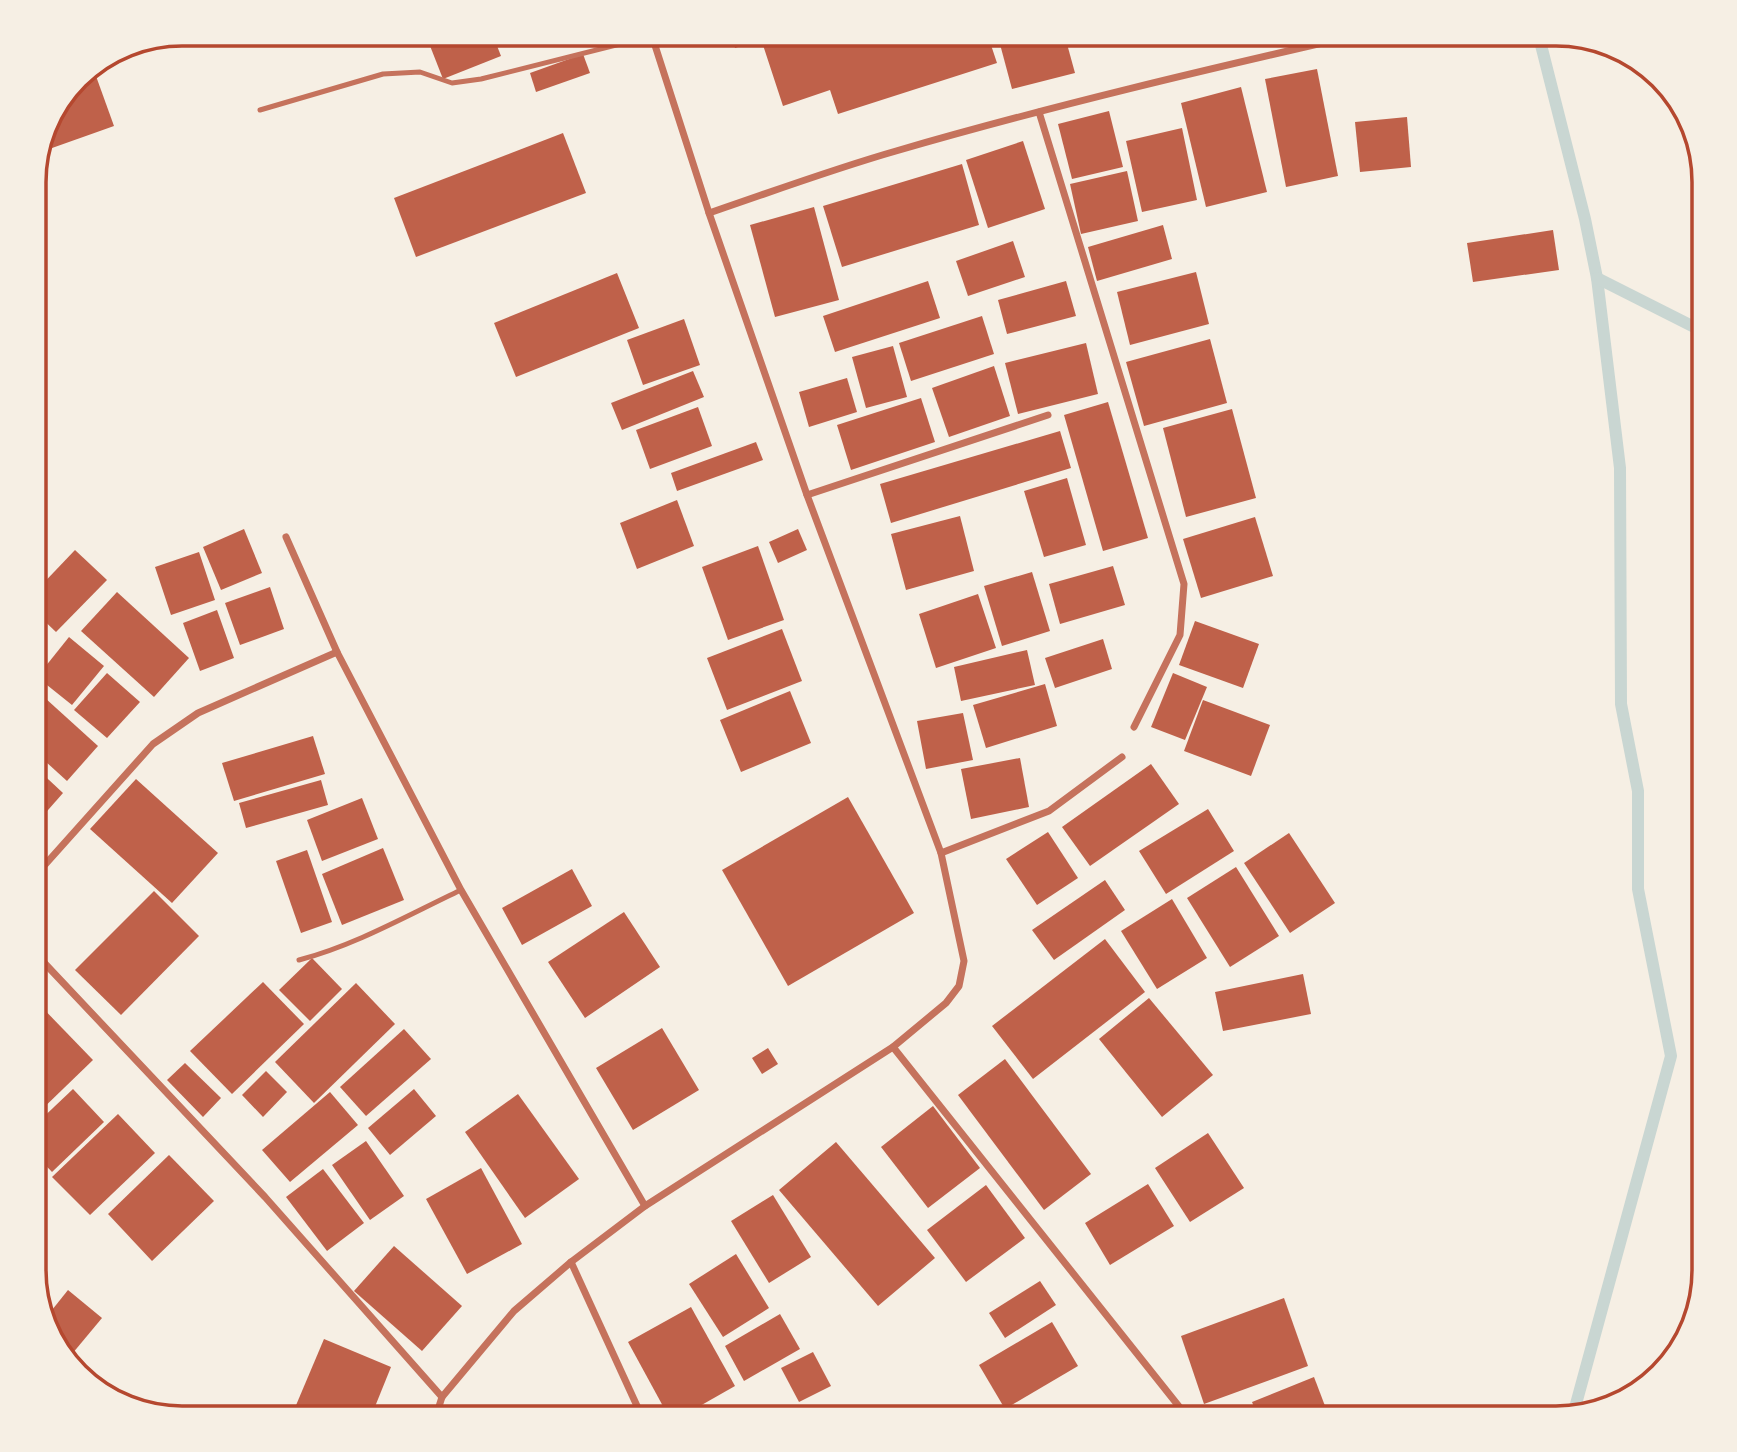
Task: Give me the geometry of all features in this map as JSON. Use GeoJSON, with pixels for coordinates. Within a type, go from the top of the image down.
{"type":"FeatureCollection","features":[{"type":"Feature","properties":{"kind":"street"},"geometry":{"type":"LineString","coordinates":[[439,1406],[442,1397],[514,1311],[645,1206],[893,1047],[946,1003],[959,986],[964,961],[941,853],[807,495],[709,213],[656,46]]}},
{"type":"Feature","properties":{"kind":"street"},"geometry":{"type":"LineString","coordinates":[[709,213],[894,152],[1189,73],[1308,46]]}},
{"type":"Feature","properties":{"kind":"street"},"geometry":{"type":"LineString","coordinates":[[1039,112],[1184,584],[1180,635],[1134,727]]}},
{"type":"Feature","properties":{"kind":"street"},"geometry":{"type":"LineString","coordinates":[[807,495],[1048,415]]}},
{"type":"Feature","properties":{"kind":"street"},"geometry":{"type":"LineString","coordinates":[[286,537],[337,652],[461,890],[645,1206]]}},
{"type":"Feature","properties":{"kind":"street"},"geometry":{"type":"LineString","coordinates":[[46,864],[153,744],[198,713],[337,652]]}},
{"type":"Feature","properties":{"kind":"street"},"geometry":{"type":"LineString","coordinates":[[941,853],[1049,811],[1122,757]]}},
{"type":"Feature","properties":{"kind":"street"},"geometry":{"type":"LineString","coordinates":[[46,965],[265,1197],[442,1397]]}},
{"type":"Feature","properties":{"kind":"street"},"geometry":{"type":"LineString","coordinates":[[893,1047],[1179,1406]]}},
{"type":"Feature","properties":{"kind":"street"},"geometry":{"type":"LineString","coordinates":[[572,1262],[637,1406]]}},
{"type":"Feature","properties":{"kind":"lane"},"geometry":{"type":"LineString","coordinates":[[260,110],[383,74],[420,72],[452,83],[481,79],[609,46]]}},
{"type":"Feature","properties":{"kind":"lane"},"geometry":{"type":"LineString","coordinates":[[299,960],[357,939],[461,890]]}},
{"type":"Feature","properties":{"kind":"building"},"geometry":{"type":"Polygon","coordinates":[[[430,46],[497,46],[501,56],[443,79],[430,46]]]}},
{"type":"Feature","properties":{"kind":"building"},"geometry":{"type":"Polygon","coordinates":[[[763,46],[991,46],[997,63],[838,114],[830,90],[783,106],[763,46]]]}},
{"type":"Feature","properties":{"kind":"building"},"geometry":{"type":"Polygon","coordinates":[[[1000,46],[1068,46],[1075,73],[1012,89],[1000,46]]]}},
{"type":"Feature","properties":{"kind":"building"},"geometry":{"type":"Polygon","coordinates":[[[583,54],[590,73],[536,92],[530,73],[583,54]]]}},
{"type":"Feature","properties":{"kind":"building"},"geometry":{"type":"Polygon","coordinates":[[[1317,69],[1338,176],[1286,187],[1265,79],[1317,69]]]}},
{"type":"Feature","properties":{"kind":"building"},"geometry":{"type":"Polygon","coordinates":[[[96,76],[114,126],[50,149],[64,114],[79,92],[96,76]]]}},
{"type":"Feature","properties":{"kind":"building"},"geometry":{"type":"Polygon","coordinates":[[[1241,87],[1267,192],[1206,207],[1181,103],[1241,87]]]}},
{"type":"Feature","properties":{"kind":"building"},"geometry":{"type":"Polygon","coordinates":[[[1109,111],[1123,167],[1072,179],[1058,124],[1109,111]]]}},
{"type":"Feature","properties":{"kind":"building"},"geometry":{"type":"Polygon","coordinates":[[[1407,117],[1411,167],[1360,172],[1355,122],[1407,117]]]}},
{"type":"Feature","properties":{"kind":"building"},"geometry":{"type":"Polygon","coordinates":[[[1182,128],[1197,200],[1142,212],[1126,141],[1182,128]]]}},
{"type":"Feature","properties":{"kind":"building"},"geometry":{"type":"Polygon","coordinates":[[[563,133],[586,193],[416,257],[394,198],[563,133]]]}},
{"type":"Feature","properties":{"kind":"building"},"geometry":{"type":"Polygon","coordinates":[[[1023,141],[1045,209],[988,228],[966,160],[1023,141]]]}},
{"type":"Feature","properties":{"kind":"building"},"geometry":{"type":"Polygon","coordinates":[[[962,164],[979,225],[842,267],[823,206],[962,164]]]}},
{"type":"Feature","properties":{"kind":"building"},"geometry":{"type":"Polygon","coordinates":[[[1127,171],[1138,221],[1081,234],[1070,184],[1127,171]]]}},
{"type":"Feature","properties":{"kind":"building"},"geometry":{"type":"Polygon","coordinates":[[[814,207],[839,300],[775,317],[750,225],[814,207]]]}},
{"type":"Feature","properties":{"kind":"building"},"geometry":{"type":"Polygon","coordinates":[[[1163,225],[1172,259],[1097,281],[1088,247],[1163,225]]]}},
{"type":"Feature","properties":{"kind":"building"},"geometry":{"type":"Polygon","coordinates":[[[1553,230],[1559,270],[1473,282],[1467,243],[1553,230]]]}},
{"type":"Feature","properties":{"kind":"building"},"geometry":{"type":"Polygon","coordinates":[[[1013,241],[1025,277],[968,296],[956,261],[1013,241]]]}},
{"type":"Feature","properties":{"kind":"building"},"geometry":{"type":"Polygon","coordinates":[[[1196,272],[1209,324],[1130,345],[1117,292],[1196,272]]]}},
{"type":"Feature","properties":{"kind":"building"},"geometry":{"type":"Polygon","coordinates":[[[617,273],[639,328],[516,377],[494,323],[617,273]]]}},
{"type":"Feature","properties":{"kind":"building"},"geometry":{"type":"Polygon","coordinates":[[[928,281],[940,318],[835,352],[823,316],[928,281]]]}},
{"type":"Feature","properties":{"kind":"building"},"geometry":{"type":"Polygon","coordinates":[[[1066,281],[1076,316],[1007,334],[998,300],[1066,281]]]}},
{"type":"Feature","properties":{"kind":"building"},"geometry":{"type":"Polygon","coordinates":[[[982,316],[994,354],[911,381],[899,343],[982,316]]]}},
{"type":"Feature","properties":{"kind":"building"},"geometry":{"type":"Polygon","coordinates":[[[684,319],[700,365],[643,385],[627,340],[684,319]]]}},
{"type":"Feature","properties":{"kind":"building"},"geometry":{"type":"Polygon","coordinates":[[[1210,339],[1227,403],[1144,426],[1126,362],[1210,339]]]}},
{"type":"Feature","properties":{"kind":"building"},"geometry":{"type":"Polygon","coordinates":[[[1086,343],[1098,394],[1018,414],[1005,363],[1086,343]]]}},
{"type":"Feature","properties":{"kind":"building"},"geometry":{"type":"Polygon","coordinates":[[[893,346],[907,397],[866,408],[852,357],[893,346]]]}},
{"type":"Feature","properties":{"kind":"building"},"geometry":{"type":"Polygon","coordinates":[[[994,366],[1010,416],[949,437],[932,388],[994,366]]]}},
{"type":"Feature","properties":{"kind":"building"},"geometry":{"type":"Polygon","coordinates":[[[693,371],[704,397],[622,430],[611,403],[693,371]]]}},
{"type":"Feature","properties":{"kind":"building"},"geometry":{"type":"Polygon","coordinates":[[[847,378],[857,412],[809,427],[799,392],[847,378]]]}},
{"type":"Feature","properties":{"kind":"building"},"geometry":{"type":"Polygon","coordinates":[[[921,398],[935,442],[851,470],[837,425],[921,398]]]}},
{"type":"Feature","properties":{"kind":"building"},"geometry":{"type":"Polygon","coordinates":[[[1108,402],[1148,538],[1103,551],[1064,415],[1108,402]]]}},
{"type":"Feature","properties":{"kind":"building"},"geometry":{"type":"Polygon","coordinates":[[[698,407],[712,446],[650,469],[636,430],[698,407]]]}},
{"type":"Feature","properties":{"kind":"building"},"geometry":{"type":"Polygon","coordinates":[[[1232,409],[1256,498],[1186,517],[1163,428],[1232,409]]]}},
{"type":"Feature","properties":{"kind":"building"},"geometry":{"type":"Polygon","coordinates":[[[1060,431],[1071,468],[891,523],[880,484],[1060,431]]]}},
{"type":"Feature","properties":{"kind":"building"},"geometry":{"type":"Polygon","coordinates":[[[756,442],[763,460],[677,491],[671,473],[756,442]]]}},
{"type":"Feature","properties":{"kind":"building"},"geometry":{"type":"Polygon","coordinates":[[[1067,478],[1086,545],[1044,557],[1024,491],[1067,478]]]}},
{"type":"Feature","properties":{"kind":"building"},"geometry":{"type":"Polygon","coordinates":[[[677,500],[694,546],[637,569],[620,523],[677,500]]]}},
{"type":"Feature","properties":{"kind":"building"},"geometry":{"type":"Polygon","coordinates":[[[960,516],[974,571],[906,590],[891,534],[960,516]]]}},
{"type":"Feature","properties":{"kind":"building"},"geometry":{"type":"Polygon","coordinates":[[[1255,517],[1273,576],[1201,598],[1183,539],[1255,517]]]}},
{"type":"Feature","properties":{"kind":"building"},"geometry":{"type":"Polygon","coordinates":[[[244,529],[262,573],[221,590],[203,547],[244,529]]]}},
{"type":"Feature","properties":{"kind":"building"},"geometry":{"type":"Polygon","coordinates":[[[798,529],[807,550],[778,563],[769,542],[798,529]]]}},
{"type":"Feature","properties":{"kind":"building"},"geometry":{"type":"Polygon","coordinates":[[[758,546],[784,620],[728,640],[702,567],[758,546]]]}},
{"type":"Feature","properties":{"kind":"building"},"geometry":{"type":"Polygon","coordinates":[[[75,550],[107,580],[56,632],[46,622],[46,580],[75,550]]]}},
{"type":"Feature","properties":{"kind":"building"},"geometry":{"type":"Polygon","coordinates":[[[199,552],[215,600],[171,615],[155,567],[199,552]]]}},
{"type":"Feature","properties":{"kind":"building"},"geometry":{"type":"Polygon","coordinates":[[[1113,566],[1125,605],[1060,624],[1049,584],[1113,566]]]}},
{"type":"Feature","properties":{"kind":"building"},"geometry":{"type":"Polygon","coordinates":[[[1032,572],[1050,631],[1002,646],[984,586],[1032,572]]]}},
{"type":"Feature","properties":{"kind":"building"},"geometry":{"type":"Polygon","coordinates":[[[270,587],[284,629],[240,645],[225,603],[270,587]]]}},
{"type":"Feature","properties":{"kind":"building"},"geometry":{"type":"Polygon","coordinates":[[[117,592],[189,658],[154,697],[81,631],[117,592]]]}},
{"type":"Feature","properties":{"kind":"building"},"geometry":{"type":"Polygon","coordinates":[[[978,594],[996,648],[936,668],[919,614],[978,594]]]}},
{"type":"Feature","properties":{"kind":"building"},"geometry":{"type":"Polygon","coordinates":[[[217,610],[234,658],[200,671],[183,623],[217,610]]]}},
{"type":"Feature","properties":{"kind":"building"},"geometry":{"type":"Polygon","coordinates":[[[1195,621],[1259,644],[1243,688],[1179,665],[1195,621]]]}},
{"type":"Feature","properties":{"kind":"building"},"geometry":{"type":"Polygon","coordinates":[[[782,629],[802,681],[727,710],[707,658],[782,629]]]}},
{"type":"Feature","properties":{"kind":"building"},"geometry":{"type":"Polygon","coordinates":[[[69,637],[104,666],[72,705],[46,684],[46,666],[69,637]]]}},
{"type":"Feature","properties":{"kind":"building"},"geometry":{"type":"Polygon","coordinates":[[[1103,639],[1112,669],[1055,688],[1045,658],[1103,639]]]}},
{"type":"Feature","properties":{"kind":"building"},"geometry":{"type":"Polygon","coordinates":[[[1027,650],[1035,685],[961,701],[954,667],[1027,650]]]}},
{"type":"Feature","properties":{"kind":"building"},"geometry":{"type":"Polygon","coordinates":[[[107,673],[140,702],[107,738],[74,710],[107,673]]]}},
{"type":"Feature","properties":{"kind":"building"},"geometry":{"type":"Polygon","coordinates":[[[1173,673],[1207,687],[1185,740],[1151,727],[1173,673]]]}},
{"type":"Feature","properties":{"kind":"building"},"geometry":{"type":"Polygon","coordinates":[[[1045,684],[1057,726],[986,748],[973,705],[1045,684]]]}},
{"type":"Feature","properties":{"kind":"building"},"geometry":{"type":"Polygon","coordinates":[[[790,691],[811,743],[741,772],[720,720],[790,691]]]}},
{"type":"Feature","properties":{"kind":"building"},"geometry":{"type":"Polygon","coordinates":[[[46,699],[98,746],[67,781],[46,762],[46,699]]]}},
{"type":"Feature","properties":{"kind":"building"},"geometry":{"type":"Polygon","coordinates":[[[1203,700],[1270,725],[1251,776],[1184,751],[1203,700]]]}},
{"type":"Feature","properties":{"kind":"building"},"geometry":{"type":"Polygon","coordinates":[[[963,713],[973,760],[926,769],[917,721],[963,713]]]}},
{"type":"Feature","properties":{"kind":"building"},"geometry":{"type":"Polygon","coordinates":[[[313,736],[325,774],[234,801],[222,763],[313,736]]]}},
{"type":"Feature","properties":{"kind":"building"},"geometry":{"type":"Polygon","coordinates":[[[1020,758],[1029,807],[971,819],[961,769],[1020,758]]]}},
{"type":"Feature","properties":{"kind":"building"},"geometry":{"type":"Polygon","coordinates":[[[1151,764],[1179,804],[1090,866],[1062,827],[1151,764]]]}},
{"type":"Feature","properties":{"kind":"building"},"geometry":{"type":"Polygon","coordinates":[[[46,777],[63,793],[46,812],[46,777]]]}},
{"type":"Feature","properties":{"kind":"building"},"geometry":{"type":"Polygon","coordinates":[[[136,779],[218,853],[172,903],[90,829],[136,779]]]}},
{"type":"Feature","properties":{"kind":"building"},"geometry":{"type":"Polygon","coordinates":[[[321,780],[328,805],[246,828],[239,803],[321,780]]]}},
{"type":"Feature","properties":{"kind":"building"},"geometry":{"type":"Polygon","coordinates":[[[848,797],[914,913],[788,986],[722,870],[848,797]]]}},
{"type":"Feature","properties":{"kind":"building"},"geometry":{"type":"Polygon","coordinates":[[[362,798],[378,839],[322,861],[307,820],[362,798]]]}},
{"type":"Feature","properties":{"kind":"building"},"geometry":{"type":"Polygon","coordinates":[[[1208,809],[1234,851],[1166,894],[1139,851],[1208,809]]]}},
{"type":"Feature","properties":{"kind":"building"},"geometry":{"type":"Polygon","coordinates":[[[1048,832],[1078,878],[1037,905],[1006,859],[1048,832]]]}},
{"type":"Feature","properties":{"kind":"building"},"geometry":{"type":"Polygon","coordinates":[[[1289,833],[1335,903],[1290,933],[1244,863],[1289,833]]]}},
{"type":"Feature","properties":{"kind":"building"},"geometry":{"type":"Polygon","coordinates":[[[383,848],[404,900],[342,925],[322,874],[383,848]]]}},
{"type":"Feature","properties":{"kind":"building"},"geometry":{"type":"Polygon","coordinates":[[[307,850],[332,922],[301,933],[276,861],[307,850]]]}},
{"type":"Feature","properties":{"kind":"building"},"geometry":{"type":"Polygon","coordinates":[[[1236,867],[1279,936],[1230,967],[1187,898],[1236,867]]]}},
{"type":"Feature","properties":{"kind":"building"},"geometry":{"type":"Polygon","coordinates":[[[572,869],[592,906],[522,945],[502,908],[572,869]]]}},
{"type":"Feature","properties":{"kind":"building"},"geometry":{"type":"Polygon","coordinates":[[[1105,880],[1125,910],[1054,960],[1032,930],[1105,880]]]}},
{"type":"Feature","properties":{"kind":"building"},"geometry":{"type":"Polygon","coordinates":[[[154,891],[199,936],[121,1015],[75,970],[154,891]]]}},
{"type":"Feature","properties":{"kind":"building"},"geometry":{"type":"Polygon","coordinates":[[[1172,899],[1207,958],[1157,989],[1121,931],[1172,899]]]}},
{"type":"Feature","properties":{"kind":"building"},"geometry":{"type":"Polygon","coordinates":[[[624,912],[660,967],[585,1018],[548,962],[624,912]]]}},
{"type":"Feature","properties":{"kind":"building"},"geometry":{"type":"Polygon","coordinates":[[[1105,939],[1145,992],[1033,1079],[992,1026],[1105,939]]]}},
{"type":"Feature","properties":{"kind":"building"},"geometry":{"type":"Polygon","coordinates":[[[312,958],[342,989],[310,1021],[279,990],[312,958]]]}},
{"type":"Feature","properties":{"kind":"building"},"geometry":{"type":"Polygon","coordinates":[[[1303,974],[1311,1014],[1223,1031],[1215,992],[1303,974]]]}},
{"type":"Feature","properties":{"kind":"building"},"geometry":{"type":"Polygon","coordinates":[[[263,982],[304,1024],[232,1094],[190,1051],[263,982]]]}},
{"type":"Feature","properties":{"kind":"building"},"geometry":{"type":"Polygon","coordinates":[[[356,983],[395,1024],[314,1103],[275,1062],[356,983]]]}},
{"type":"Feature","properties":{"kind":"building"},"geometry":{"type":"Polygon","coordinates":[[[1149,998],[1213,1075],[1162,1117],[1099,1039],[1149,998]]]}},
{"type":"Feature","properties":{"kind":"building"},"geometry":{"type":"Polygon","coordinates":[[[46,1011],[93,1060],[46,1105],[46,1011]]]}},
{"type":"Feature","properties":{"kind":"building"},"geometry":{"type":"Polygon","coordinates":[[[662,1028],[699,1090],[633,1130],[596,1068],[662,1028]]]}},
{"type":"Feature","properties":{"kind":"building"},"geometry":{"type":"Polygon","coordinates":[[[404,1029],[431,1059],[366,1116],[340,1087],[404,1029]]]}},
{"type":"Feature","properties":{"kind":"building"},"geometry":{"type":"Polygon","coordinates":[[[768,1048],[778,1064],[762,1074],[752,1058],[768,1048]]]}},
{"type":"Feature","properties":{"kind":"building"},"geometry":{"type":"Polygon","coordinates":[[[1005,1059],[1091,1174],[1044,1210],[958,1095],[1005,1059]]]}},
{"type":"Feature","properties":{"kind":"building"},"geometry":{"type":"Polygon","coordinates":[[[185,1063],[221,1098],[203,1117],[167,1080],[185,1063]]]}},
{"type":"Feature","properties":{"kind":"building"},"geometry":{"type":"Polygon","coordinates":[[[266,1071],[287,1092],[263,1117],[242,1095],[266,1071]]]}},
{"type":"Feature","properties":{"kind":"building"},"geometry":{"type":"Polygon","coordinates":[[[73,1089],[104,1122],[52,1172],[46,1166],[46,1115],[73,1089]]]}},
{"type":"Feature","properties":{"kind":"building"},"geometry":{"type":"Polygon","coordinates":[[[414,1089],[436,1116],[390,1155],[368,1128],[414,1089]]]}},
{"type":"Feature","properties":{"kind":"building"},"geometry":{"type":"Polygon","coordinates":[[[330,1092],[358,1125],[290,1182],[262,1150],[330,1092]]]}},
{"type":"Feature","properties":{"kind":"building"},"geometry":{"type":"Polygon","coordinates":[[[518,1094],[579,1179],[525,1218],[465,1132],[518,1094]]]}},
{"type":"Feature","properties":{"kind":"building"},"geometry":{"type":"Polygon","coordinates":[[[933,1106],[980,1168],[928,1208],[881,1147],[933,1106]]]}},
{"type":"Feature","properties":{"kind":"building"},"geometry":{"type":"Polygon","coordinates":[[[118,1114],[155,1153],[90,1215],[52,1177],[118,1114]]]}},
{"type":"Feature","properties":{"kind":"building"},"geometry":{"type":"Polygon","coordinates":[[[1208,1133],[1244,1188],[1190,1222],[1155,1168],[1208,1133]]]}},
{"type":"Feature","properties":{"kind":"building"},"geometry":{"type":"Polygon","coordinates":[[[366,1141],[404,1196],[370,1220],[332,1165],[366,1141]]]}},
{"type":"Feature","properties":{"kind":"building"},"geometry":{"type":"Polygon","coordinates":[[[836,1142],[935,1258],[878,1306],[779,1190],[836,1142]]]}},
{"type":"Feature","properties":{"kind":"building"},"geometry":{"type":"Polygon","coordinates":[[[169,1155],[214,1201],[152,1261],[108,1214],[169,1155]]]}},
{"type":"Feature","properties":{"kind":"building"},"geometry":{"type":"Polygon","coordinates":[[[481,1168],[522,1244],[467,1274],[426,1199],[481,1168]]]}},
{"type":"Feature","properties":{"kind":"building"},"geometry":{"type":"Polygon","coordinates":[[[323,1169],[364,1223],[327,1251],[286,1197],[323,1169]]]}},
{"type":"Feature","properties":{"kind":"building"},"geometry":{"type":"Polygon","coordinates":[[[1148,1184],[1174,1226],[1110,1265],[1085,1223],[1148,1184]]]}},
{"type":"Feature","properties":{"kind":"building"},"geometry":{"type":"Polygon","coordinates":[[[986,1185],[1025,1238],[966,1282],[927,1230],[986,1185]]]}},
{"type":"Feature","properties":{"kind":"building"},"geometry":{"type":"Polygon","coordinates":[[[773,1195],[811,1257],[769,1283],[731,1221],[773,1195]]]}},
{"type":"Feature","properties":{"kind":"building"},"geometry":{"type":"Polygon","coordinates":[[[394,1246],[462,1306],[422,1351],[354,1291],[394,1246]]]}},
{"type":"Feature","properties":{"kind":"building"},"geometry":{"type":"Polygon","coordinates":[[[736,1254],[769,1308],[723,1337],[689,1284],[736,1254]]]}},
{"type":"Feature","properties":{"kind":"building"},"geometry":{"type":"Polygon","coordinates":[[[1040,1281],[1056,1305],[1005,1338],[989,1313],[1040,1281]]]}},
{"type":"Feature","properties":{"kind":"building"},"geometry":{"type":"Polygon","coordinates":[[[68,1290],[102,1318],[73,1352],[52,1310],[68,1290]]]}},
{"type":"Feature","properties":{"kind":"building"},"geometry":{"type":"Polygon","coordinates":[[[1284,1298],[1308,1366],[1204,1404],[1181,1336],[1284,1298]]]}},
{"type":"Feature","properties":{"kind":"building"},"geometry":{"type":"Polygon","coordinates":[[[691,1307],[735,1386],[700,1406],[663,1406],[628,1342],[691,1307]]]}},
{"type":"Feature","properties":{"kind":"building"},"geometry":{"type":"Polygon","coordinates":[[[780,1314],[800,1349],[744,1381],[725,1346],[780,1314]]]}},
{"type":"Feature","properties":{"kind":"building"},"geometry":{"type":"Polygon","coordinates":[[[1052,1322],[1078,1366],[1010,1406],[1003,1406],[979,1365],[1052,1322]]]}},
{"type":"Feature","properties":{"kind":"building"},"geometry":{"type":"Polygon","coordinates":[[[324,1339],[391,1367],[375,1406],[296,1406],[324,1339]]]}},
{"type":"Feature","properties":{"kind":"building"},"geometry":{"type":"Polygon","coordinates":[[[813,1352],[831,1386],[799,1402],[781,1368],[813,1352]]]}},
{"type":"Feature","properties":{"kind":"building"},"geometry":{"type":"Polygon","coordinates":[[[1314,1377],[1325,1406],[1254,1406],[1252,1402],[1314,1377]]]}},
{"type":"Feature","properties":{"kind":"waterway"},"geometry":{"type":"LineString","coordinates":[[1541,46],[1585,219],[1597,278],[1620,468],[1621,704],[1638,791],[1638,889],[1671,1056],[1576,1405]]}},
{"type":"Feature","properties":{"kind":"waterway"},"geometry":{"type":"LineString","coordinates":[[1597,278],[1692,326]]}}]}
